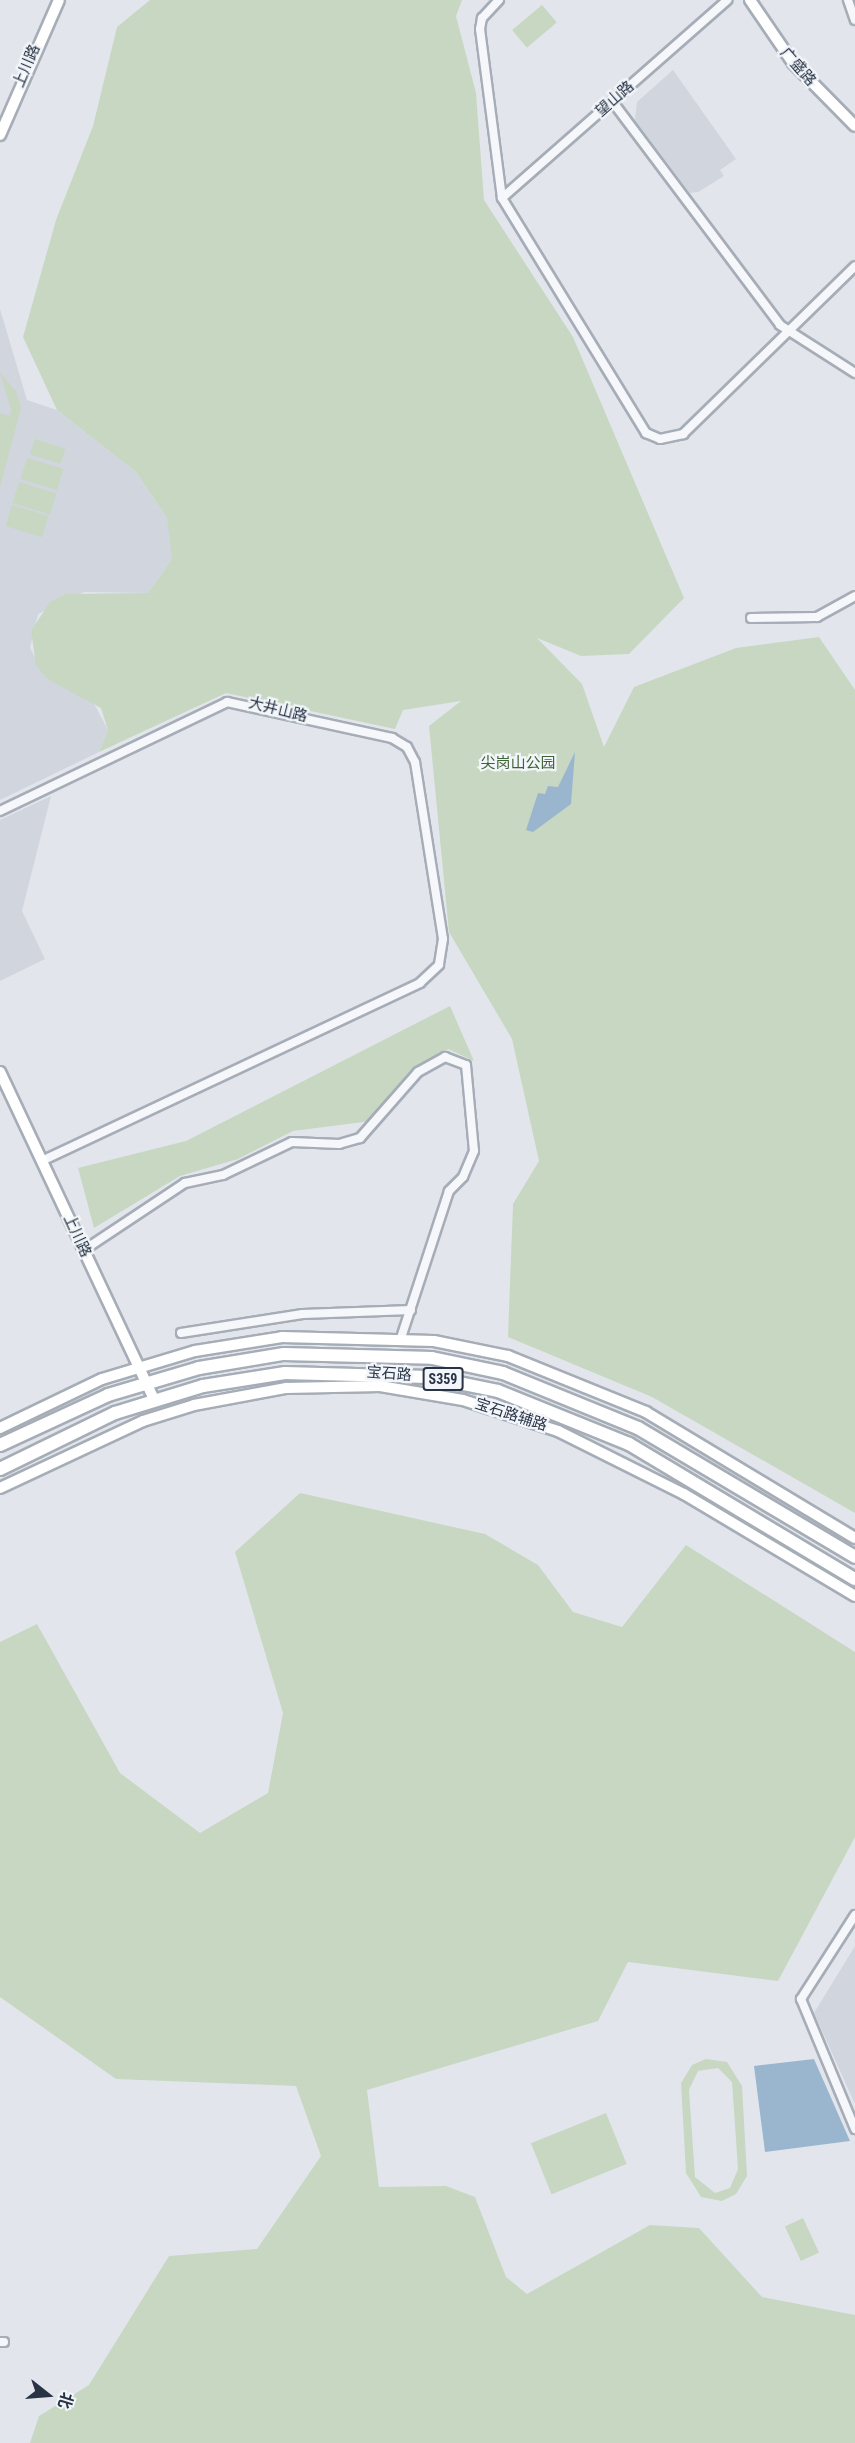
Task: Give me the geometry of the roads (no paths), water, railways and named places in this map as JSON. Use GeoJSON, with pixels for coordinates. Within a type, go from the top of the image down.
{"type":"FeatureCollection","features":[{"type":"Feature","properties":{"kind":"main road","name":"上川路"},"geometry":{"type":"LineString","coordinates":[[0,135],[59,0]]}},
{"type":"Feature","properties":{"kind":"main road","name":"广盛路"},"geometry":{"type":"LineString","coordinates":[[750,0],[793,63],[855,126]]}},
{"type":"Feature","properties":{"kind":"main road","name":"上川路"},"geometry":{"type":"LineString","coordinates":[[0,1072],[154,1400]]}},
{"type":"Feature","properties":{"kind":"main road"},"geometry":{"type":"LineString","coordinates":[[0,1428],[139,1366],[282,1337],[401,1338],[508,1356],[586,1386],[711,1447],[855,1538]]}},
{"type":"Feature","properties":{"kind":"main road","name":"宝石路"},"geometry":{"type":"LineString","coordinates":[[0,1445],[146,1382],[199,1368],[294,1354],[432,1358],[503,1373],[638,1428],[855,1557]]}},
{"type":"Feature","properties":{"kind":"main road","name":"宝石路"},"geometry":{"type":"LineString","coordinates":[[0,1469],[154,1400],[285,1373],[429,1377],[498,1391],[629,1444],[855,1579]]}},
{"type":"Feature","properties":{"kind":"main road","name":"宝石路辅路"},"geometry":{"type":"LineString","coordinates":[[0,1488],[143,1421],[227,1398],[338,1386],[411,1390],[511,1413],[589,1445],[855,1596]]}},
{"type":"Feature","properties":{"kind":"street"},"geometry":{"type":"LineString","coordinates":[[499,0],[482,18],[480,29],[502,198],[640,427],[652,437],[683,434],[790,333],[855,266]]}},
{"type":"Feature","properties":{"kind":"street","name":"望山路"},"geometry":{"type":"LineString","coordinates":[[502,198],[727,0]]}},
{"type":"Feature","properties":{"kind":"street"},"geometry":{"type":"LineString","coordinates":[[848,0],[855,20]]}},
{"type":"Feature","properties":{"kind":"street"},"geometry":{"type":"LineString","coordinates":[[612,101],[790,333],[855,373]]}},
{"type":"Feature","properties":{"kind":"street"},"geometry":{"type":"LineString","coordinates":[[751,618],[817,617],[855,596]]}},
{"type":"Feature","properties":{"kind":"street","name":"大井山路"},"geometry":{"type":"LineString","coordinates":[[0,811],[213,706],[241,701],[400,741],[415,762],[444,948],[428,978],[42,1161]]}},
{"type":"Feature","properties":{"kind":"street"},"geometry":{"type":"LineString","coordinates":[[84,1250],[186,1183],[224,1175],[292,1142],[339,1144],[360,1138],[417,1072],[445,1057],[466,1065],[474,1150],[463,1177],[449,1191],[401,1338]]}},
{"type":"Feature","properties":{"kind":"street"},"geometry":{"type":"LineString","coordinates":[[181,1333],[303,1314],[411,1310]]}},
{"type":"Feature","properties":{"kind":"street"},"geometry":{"type":"LineString","coordinates":[[855,1915],[801,1999],[855,2129]]}},
{"type":"Feature","properties":{"kind":"water"},"geometry":{"type":"Polygon","coordinates":[[[575,752],[571,804],[533,832],[526,830],[538,793],[545,794],[548,786],[558,787],[575,752]]]}},
{"type":"Feature","properties":{"kind":"water"},"geometry":{"type":"Polygon","coordinates":[[[814,2059],[850,2141],[765,2152],[754,2066],[814,2059]]]}},
{"type":"Feature","properties":{"kind":"park label","name":"尖岗山公园"},"geometry":{"type":"Point","coordinates":[518,764]}}]}
